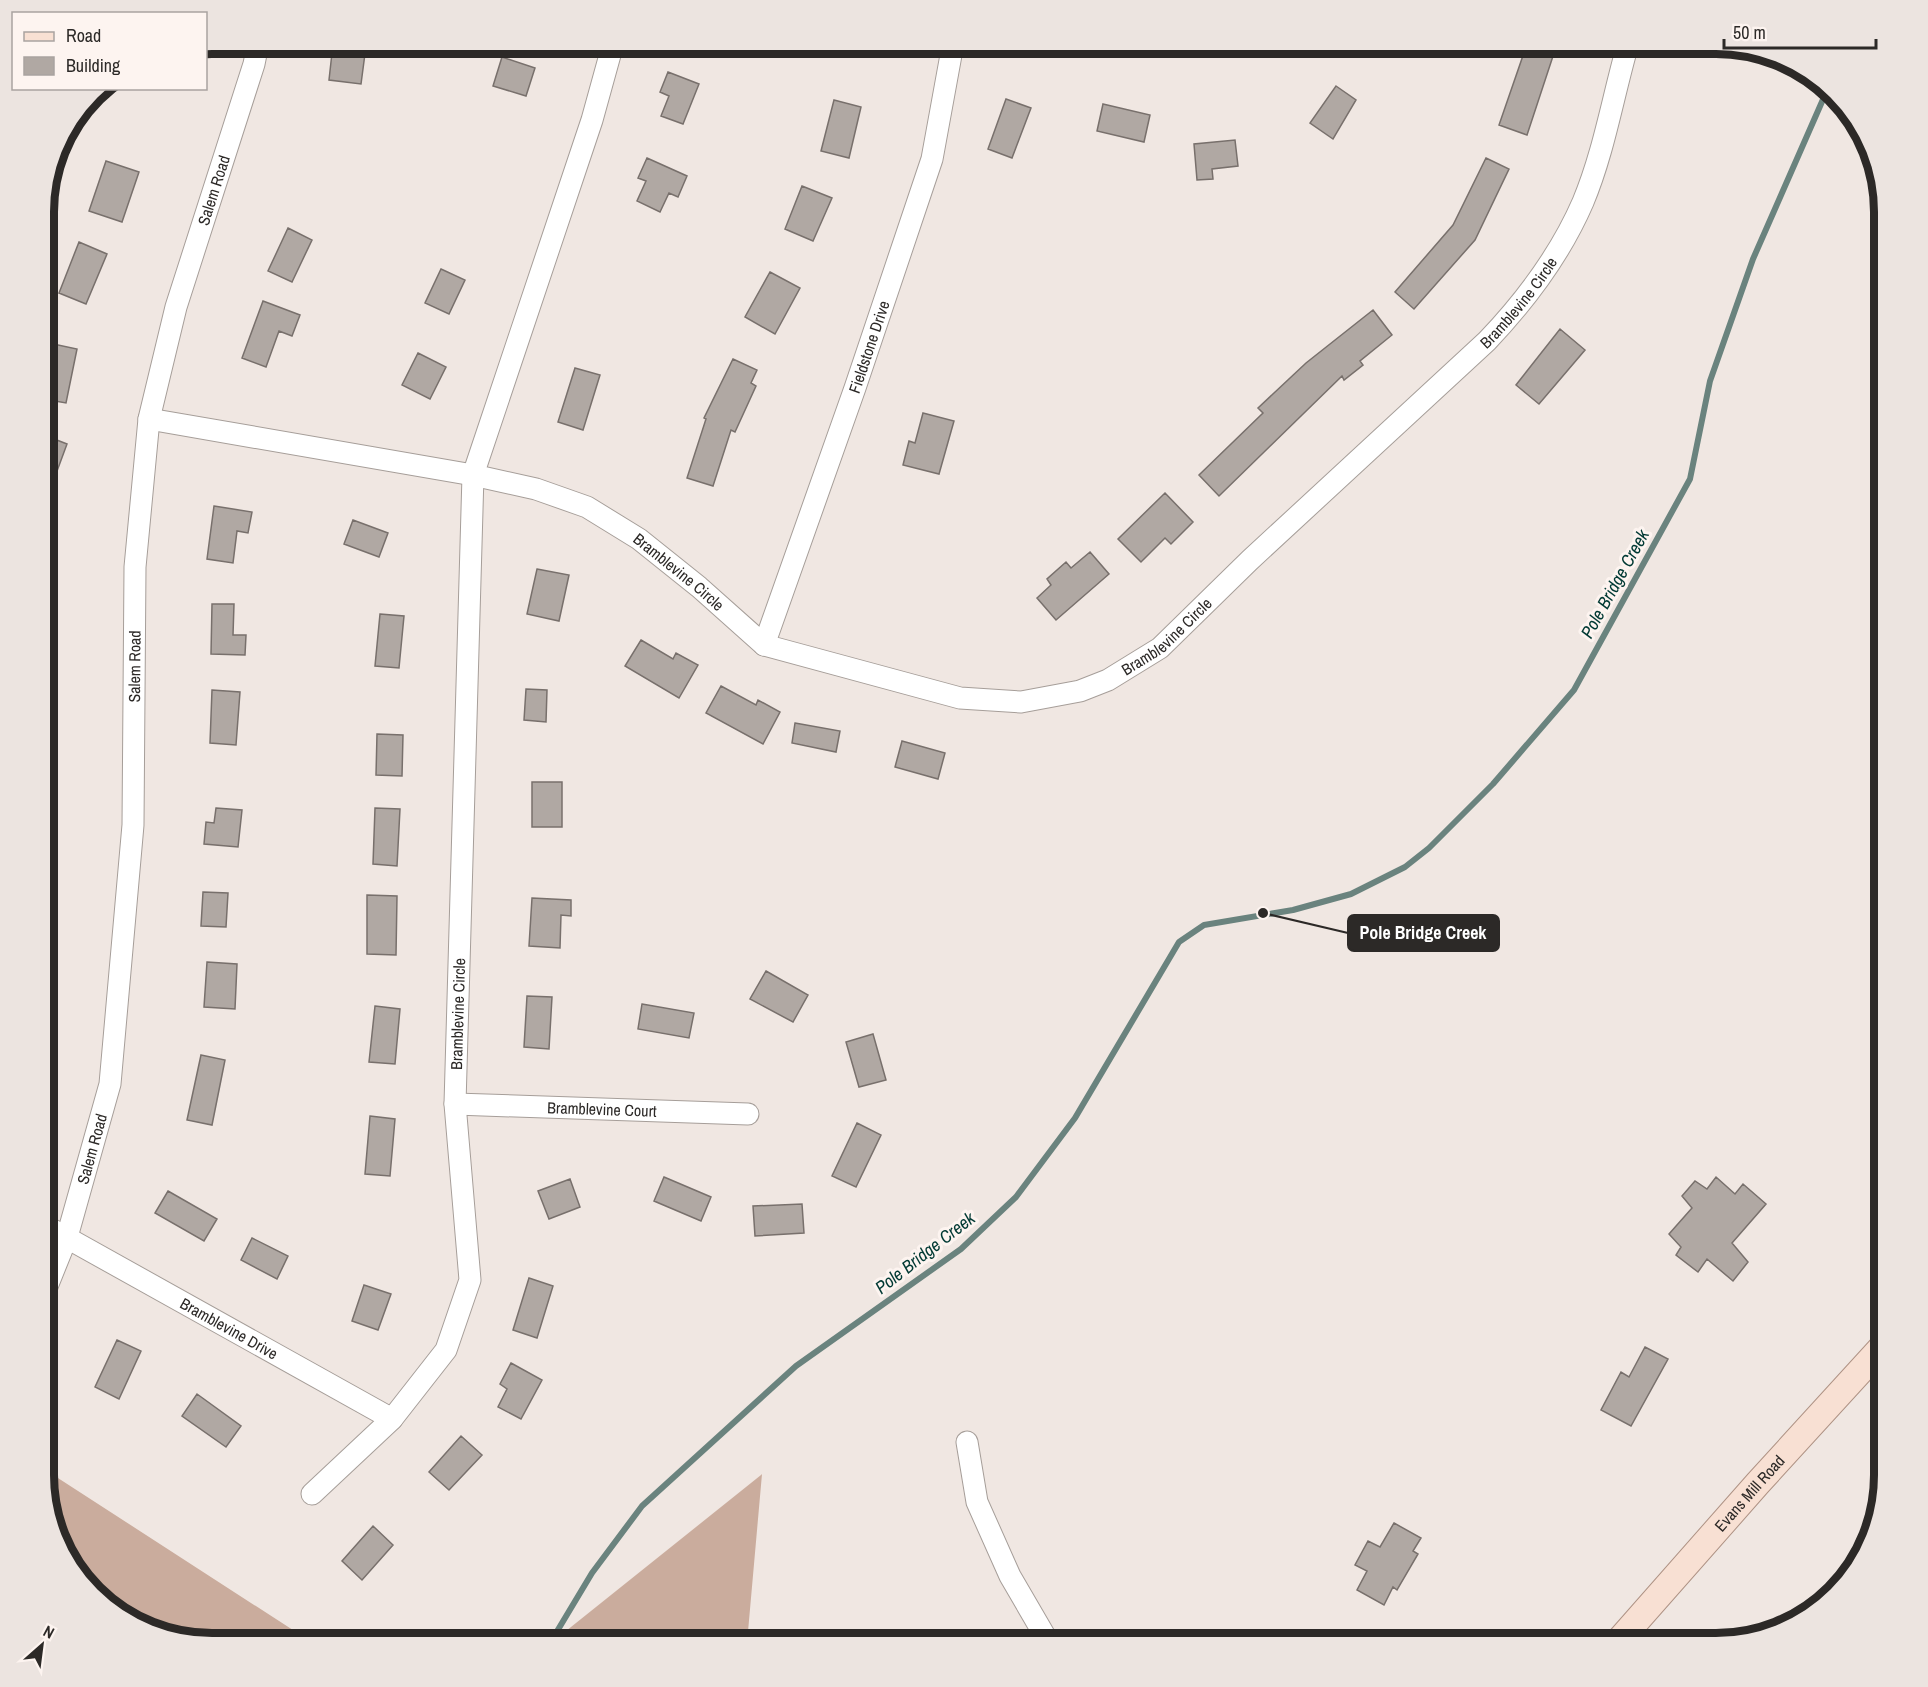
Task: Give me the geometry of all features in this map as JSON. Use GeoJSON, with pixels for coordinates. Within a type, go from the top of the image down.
{"type":"FeatureCollection","features":[{"type":"Feature","properties":{"kind":"main road","name":"Evans Mill Road"},"geometry":{"type":"LineString","coordinates":[[1627,1633],[1758,1483],[1874,1356]]}},
{"type":"Feature","properties":{"kind":"street","name":"Salem Road"},"geometry":{"type":"LineString","coordinates":[[54,1269],[67,1237],[110,1084],[133,825],[135,567],[149,419],[176,307],[256,54]]}},
{"type":"Feature","properties":{"kind":"street","name":"Bramblevine Circle"},"geometry":{"type":"LineString","coordinates":[[312,1494],[392,1419],[446,1350],[470,1280],[455,1104],[473,475],[588,131],[610,54]]}},
{"type":"Feature","properties":{"kind":"street","name":"Fieldstone Drive"},"geometry":{"type":"LineString","coordinates":[[764,645],[855,388],[932,159],[951,54]]}},
{"type":"Feature","properties":{"kind":"street","name":"Bramblevine Circle"},"geometry":{"type":"LineString","coordinates":[[149,419],[473,475],[536,489],[587,507],[639,539],[699,586],[764,645],[960,698],[990,702],[1021,702],[1070,693],[1108,680],[1135,666],[1160,648],[1250,560],[1487,341],[1521,304],[1556,255],[1583,201],[1602,143],[1625,54]]}},
{"type":"Feature","properties":{"kind":"street","name":"Bramblevine Court"},"geometry":{"type":"LineString","coordinates":[[455,1104],[748,1114]]}},
{"type":"Feature","properties":{"kind":"street","name":"Bramblevine Drive"},"geometry":{"type":"LineString","coordinates":[[54,1230],[392,1419]]}},
{"type":"Feature","properties":{"kind":"street"},"geometry":{"type":"LineString","coordinates":[[967,1442],[977,1502],[1010,1576],[1043,1633]]}},
{"type":"Feature","properties":{"kind":"shaded area"},"geometry":{"type":"Polygon","coordinates":[[[54,1475],[298,1633],[202,1633],[181,1630],[151,1621],[124,1606],[100,1587],[70,1545],[59,1516],[54,1475]]]}},
{"type":"Feature","properties":{"kind":"shaded area"},"geometry":{"type":"Polygon","coordinates":[[[761,1475],[748,1633],[564,1633],[761,1475]]]}},
{"type":"Feature","properties":{"kind":"building"},"geometry":{"type":"Polygon","coordinates":[[[332,54],[365,54],[361,84],[329,80],[332,54]]]}},
{"type":"Feature","properties":{"kind":"building"},"geometry":{"type":"Polygon","coordinates":[[[1524,54],[1554,54],[1527,135],[1499,125],[1524,54]]]}},
{"type":"Feature","properties":{"kind":"building"},"geometry":{"type":"Polygon","coordinates":[[[502,57],[535,68],[526,96],[493,86],[502,57]]]}},
{"type":"Feature","properties":{"kind":"building"},"geometry":{"type":"Polygon","coordinates":[[[668,72],[699,84],[683,124],[661,116],[669,96],[660,92],[668,72]]]}},
{"type":"Feature","properties":{"kind":"building"},"geometry":{"type":"Polygon","coordinates":[[[1336,86],[1356,100],[1333,139],[1310,123],[1336,86]]]}},
{"type":"Feature","properties":{"kind":"building"},"geometry":{"type":"Polygon","coordinates":[[[1006,99],[1031,108],[1012,158],[988,149],[1006,99]]]}},
{"type":"Feature","properties":{"kind":"building"},"geometry":{"type":"Polygon","coordinates":[[[834,100],[861,107],[849,158],[821,151],[834,100]]]}},
{"type":"Feature","properties":{"kind":"building"},"geometry":{"type":"Polygon","coordinates":[[[1103,104],[1150,115],[1144,142],[1097,131],[1103,104]]]}},
{"type":"Feature","properties":{"kind":"building"},"geometry":{"type":"Polygon","coordinates":[[[1235,140],[1238,166],[1212,169],[1213,179],[1197,180],[1194,144],[1235,140]]]}},
{"type":"Feature","properties":{"kind":"building"},"geometry":{"type":"Polygon","coordinates":[[[647,158],[687,176],[678,197],[669,193],[660,212],[637,201],[646,181],[638,178],[647,158]]]}},
{"type":"Feature","properties":{"kind":"building"},"geometry":{"type":"Polygon","coordinates":[[[1486,158],[1509,169],[1475,240],[1414,309],[1395,292],[1453,225],[1486,158]]]}},
{"type":"Feature","properties":{"kind":"building"},"geometry":{"type":"Polygon","coordinates":[[[106,161],[139,172],[122,222],[89,211],[106,161]]]}},
{"type":"Feature","properties":{"kind":"building"},"geometry":{"type":"Polygon","coordinates":[[[802,186],[832,198],[813,241],[785,229],[802,186]]]}},
{"type":"Feature","properties":{"kind":"building"},"geometry":{"type":"Polygon","coordinates":[[[288,228],[312,240],[292,282],[268,271],[288,228]]]}},
{"type":"Feature","properties":{"kind":"building"},"geometry":{"type":"Polygon","coordinates":[[[79,242],[107,254],[86,304],[59,293],[79,242]]]}},
{"type":"Feature","properties":{"kind":"building"},"geometry":{"type":"Polygon","coordinates":[[[441,269],[465,280],[449,314],[425,303],[441,269]]]}},
{"type":"Feature","properties":{"kind":"building"},"geometry":{"type":"Polygon","coordinates":[[[770,272],[800,288],[775,334],[745,317],[770,272]]]}},
{"type":"Feature","properties":{"kind":"building"},"geometry":{"type":"Polygon","coordinates":[[[263,301],[300,315],[292,336],[279,331],[266,367],[242,358],[263,301]]]}},
{"type":"Feature","properties":{"kind":"building"},"geometry":{"type":"Polygon","coordinates":[[[1373,310],[1392,335],[1360,361],[1363,365],[1344,380],[1342,376],[1219,496],[1199,475],[1263,413],[1258,408],[1306,363],[1373,310]]]}},
{"type":"Feature","properties":{"kind":"building"},"geometry":{"type":"Polygon","coordinates":[[[1560,329],[1585,350],[1539,404],[1516,385],[1560,329]]]}},
{"type":"Feature","properties":{"kind":"building"},"geometry":{"type":"Polygon","coordinates":[[[54,344],[77,349],[66,403],[54,401],[54,344]]]}},
{"type":"Feature","properties":{"kind":"building"},"geometry":{"type":"Polygon","coordinates":[[[418,353],[446,367],[430,399],[402,385],[418,353]]]}},
{"type":"Feature","properties":{"kind":"building"},"geometry":{"type":"Polygon","coordinates":[[[733,359],[757,370],[751,383],[756,386],[735,432],[731,430],[713,486],[687,478],[706,419],[704,418],[733,359]]]}},
{"type":"Feature","properties":{"kind":"building"},"geometry":{"type":"Polygon","coordinates":[[[575,368],[600,375],[583,430],[558,422],[575,368]]]}},
{"type":"Feature","properties":{"kind":"building"},"geometry":{"type":"Polygon","coordinates":[[[923,413],[954,421],[939,474],[903,465],[909,441],[915,443],[923,413]]]}},
{"type":"Feature","properties":{"kind":"building"},"geometry":{"type":"Polygon","coordinates":[[[54,439],[67,444],[54,479],[54,439]]]}},
{"type":"Feature","properties":{"kind":"building"},"geometry":{"type":"Polygon","coordinates":[[[1165,493],[1193,522],[1171,544],[1165,538],[1141,562],[1118,539],[1165,493]]]}},
{"type":"Feature","properties":{"kind":"building"},"geometry":{"type":"Polygon","coordinates":[[[214,506],[252,512],[248,533],[237,531],[233,563],[207,559],[214,506]]]}},
{"type":"Feature","properties":{"kind":"building"},"geometry":{"type":"Polygon","coordinates":[[[353,520],[388,533],[379,557],[344,544],[353,520]]]}},
{"type":"Feature","properties":{"kind":"building"},"geometry":{"type":"Polygon","coordinates":[[[1090,552],[1109,574],[1056,620],[1037,598],[1051,585],[1047,579],[1066,562],[1071,568],[1090,552]]]}},
{"type":"Feature","properties":{"kind":"building"},"geometry":{"type":"Polygon","coordinates":[[[537,569],[569,575],[559,621],[527,614],[537,569]]]}},
{"type":"Feature","properties":{"kind":"building"},"geometry":{"type":"Polygon","coordinates":[[[212,604],[234,604],[233,635],[246,635],[245,655],[211,654],[212,604]]]}},
{"type":"Feature","properties":{"kind":"building"},"geometry":{"type":"Polygon","coordinates":[[[380,614],[404,616],[399,668],[375,666],[380,614]]]}},
{"type":"Feature","properties":{"kind":"building"},"geometry":{"type":"Polygon","coordinates":[[[641,640],[673,659],[676,653],[698,665],[679,698],[625,666],[641,640]]]}},
{"type":"Feature","properties":{"kind":"building"},"geometry":{"type":"Polygon","coordinates":[[[721,686],[756,705],[758,700],[780,712],[763,744],[706,713],[721,686]]]}},
{"type":"Feature","properties":{"kind":"building"},"geometry":{"type":"Polygon","coordinates":[[[526,689],[547,690],[546,722],[524,720],[526,689]]]}},
{"type":"Feature","properties":{"kind":"building"},"geometry":{"type":"Polygon","coordinates":[[[212,690],[240,692],[236,745],[210,743],[212,690]]]}},
{"type":"Feature","properties":{"kind":"building"},"geometry":{"type":"Polygon","coordinates":[[[795,723],[840,731],[836,752],[792,743],[795,723]]]}},
{"type":"Feature","properties":{"kind":"building"},"geometry":{"type":"Polygon","coordinates":[[[377,734],[403,735],[402,776],[376,775],[377,734]]]}},
{"type":"Feature","properties":{"kind":"building"},"geometry":{"type":"Polygon","coordinates":[[[902,741],[945,753],[938,779],[895,767],[902,741]]]}},
{"type":"Feature","properties":{"kind":"building"},"geometry":{"type":"Polygon","coordinates":[[[532,782],[562,782],[562,827],[532,827],[532,782]]]}},
{"type":"Feature","properties":{"kind":"building"},"geometry":{"type":"Polygon","coordinates":[[[216,808],[242,810],[238,847],[204,844],[206,822],[214,823],[216,808]]]}},
{"type":"Feature","properties":{"kind":"building"},"geometry":{"type":"Polygon","coordinates":[[[375,808],[400,809],[397,866],[373,864],[375,808]]]}},
{"type":"Feature","properties":{"kind":"building"},"geometry":{"type":"Polygon","coordinates":[[[203,892],[228,893],[226,927],[201,926],[203,892]]]}},
{"type":"Feature","properties":{"kind":"building"},"geometry":{"type":"Polygon","coordinates":[[[367,895],[397,896],[396,955],[367,954],[367,895]]]}},
{"type":"Feature","properties":{"kind":"building"},"geometry":{"type":"Polygon","coordinates":[[[532,898],[571,900],[571,916],[561,915],[560,948],[529,946],[532,898]]]}},
{"type":"Feature","properties":{"kind":"building"},"geometry":{"type":"Polygon","coordinates":[[[207,962],[237,964],[235,1009],[204,1007],[207,962]]]}},
{"type":"Feature","properties":{"kind":"building"},"geometry":{"type":"Polygon","coordinates":[[[766,971],[808,995],[793,1022],[750,999],[766,971]]]}},
{"type":"Feature","properties":{"kind":"building"},"geometry":{"type":"Polygon","coordinates":[[[527,996],[552,997],[549,1049],[524,1047],[527,996]]]}},
{"type":"Feature","properties":{"kind":"building"},"geometry":{"type":"Polygon","coordinates":[[[642,1004],[694,1013],[689,1038],[638,1029],[642,1004]]]}},
{"type":"Feature","properties":{"kind":"building"},"geometry":{"type":"Polygon","coordinates":[[[375,1006],[400,1009],[395,1064],[369,1062],[375,1006]]]}},
{"type":"Feature","properties":{"kind":"building"},"geometry":{"type":"Polygon","coordinates":[[[873,1034],[886,1080],[859,1087],[846,1042],[873,1034]]]}},
{"type":"Feature","properties":{"kind":"building"},"geometry":{"type":"Polygon","coordinates":[[[201,1055],[225,1060],[212,1125],[187,1120],[201,1055]]]}},
{"type":"Feature","properties":{"kind":"building"},"geometry":{"type":"Polygon","coordinates":[[[370,1116],[395,1119],[390,1176],[365,1174],[370,1116]]]}},
{"type":"Feature","properties":{"kind":"building"},"geometry":{"type":"Polygon","coordinates":[[[857,1123],[881,1135],[856,1187],[832,1176],[857,1123]]]}},
{"type":"Feature","properties":{"kind":"building"},"geometry":{"type":"Polygon","coordinates":[[[664,1177],[711,1197],[701,1221],[654,1201],[664,1177]]]}},
{"type":"Feature","properties":{"kind":"building"},"geometry":{"type":"Polygon","coordinates":[[[1716,1177],[1735,1194],[1743,1184],[1766,1204],[1732,1243],[1748,1262],[1733,1281],[1707,1259],[1698,1272],[1676,1255],[1681,1247],[1669,1234],[1692,1208],[1682,1196],[1695,1181],[1707,1189],[1716,1177]]]}},
{"type":"Feature","properties":{"kind":"building"},"geometry":{"type":"Polygon","coordinates":[[[570,1179],[580,1207],[549,1219],[538,1191],[570,1179]]]}},
{"type":"Feature","properties":{"kind":"building"},"geometry":{"type":"Polygon","coordinates":[[[168,1191],[217,1219],[204,1241],[155,1213],[168,1191]]]}},
{"type":"Feature","properties":{"kind":"building"},"geometry":{"type":"Polygon","coordinates":[[[802,1204],[804,1233],[755,1236],[753,1206],[802,1204]]]}},
{"type":"Feature","properties":{"kind":"building"},"geometry":{"type":"Polygon","coordinates":[[[252,1238],[288,1256],[277,1279],[241,1260],[252,1238]]]}},
{"type":"Feature","properties":{"kind":"building"},"geometry":{"type":"Polygon","coordinates":[[[529,1278],[553,1286],[537,1338],[513,1330],[529,1278]]]}},
{"type":"Feature","properties":{"kind":"building"},"geometry":{"type":"Polygon","coordinates":[[[364,1285],[391,1294],[378,1330],[352,1321],[364,1285]]]}},
{"type":"Feature","properties":{"kind":"building"},"geometry":{"type":"Polygon","coordinates":[[[117,1340],[141,1351],[119,1399],[95,1387],[117,1340]]]}},
{"type":"Feature","properties":{"kind":"building"},"geometry":{"type":"Polygon","coordinates":[[[1645,1347],[1668,1359],[1631,1426],[1601,1410],[1621,1372],[1629,1377],[1645,1347]]]}},
{"type":"Feature","properties":{"kind":"building"},"geometry":{"type":"Polygon","coordinates":[[[511,1363],[542,1380],[521,1419],[498,1407],[507,1389],[500,1384],[511,1363]]]}},
{"type":"Feature","properties":{"kind":"building"},"geometry":{"type":"Polygon","coordinates":[[[197,1394],[241,1426],[226,1447],[182,1416],[197,1394]]]}},
{"type":"Feature","properties":{"kind":"building"},"geometry":{"type":"Polygon","coordinates":[[[461,1436],[482,1455],[449,1490],[429,1472],[461,1436]]]}},
{"type":"Feature","properties":{"kind":"building"},"geometry":{"type":"Polygon","coordinates":[[[1394,1523],[1421,1538],[1413,1551],[1418,1554],[1397,1590],[1393,1587],[1384,1605],[1357,1590],[1367,1571],[1355,1565],[1368,1541],[1380,1547],[1394,1523]]]}},
{"type":"Feature","properties":{"kind":"building"},"geometry":{"type":"Polygon","coordinates":[[[373,1526],[393,1545],[362,1580],[342,1561],[373,1526]]]}},
{"type":"Feature","properties":{"kind":"waterway","name":"Pole Bridge Creek"},"geometry":{"type":"LineString","coordinates":[[556,1633],[592,1573],[642,1506],[796,1366],[961,1249],[1016,1197],[1075,1118],[1179,942],[1204,925],[1293,910],[1351,894],[1405,867],[1429,848],[1493,784],[1574,690],[1690,479],[1710,381],[1753,259],[1824,97]]}},
{"type":"Feature","properties":{"kind":"place","name":"Pole Bridge Creek"},"geometry":{"type":"Point","coordinates":[1263,913]}}]}
